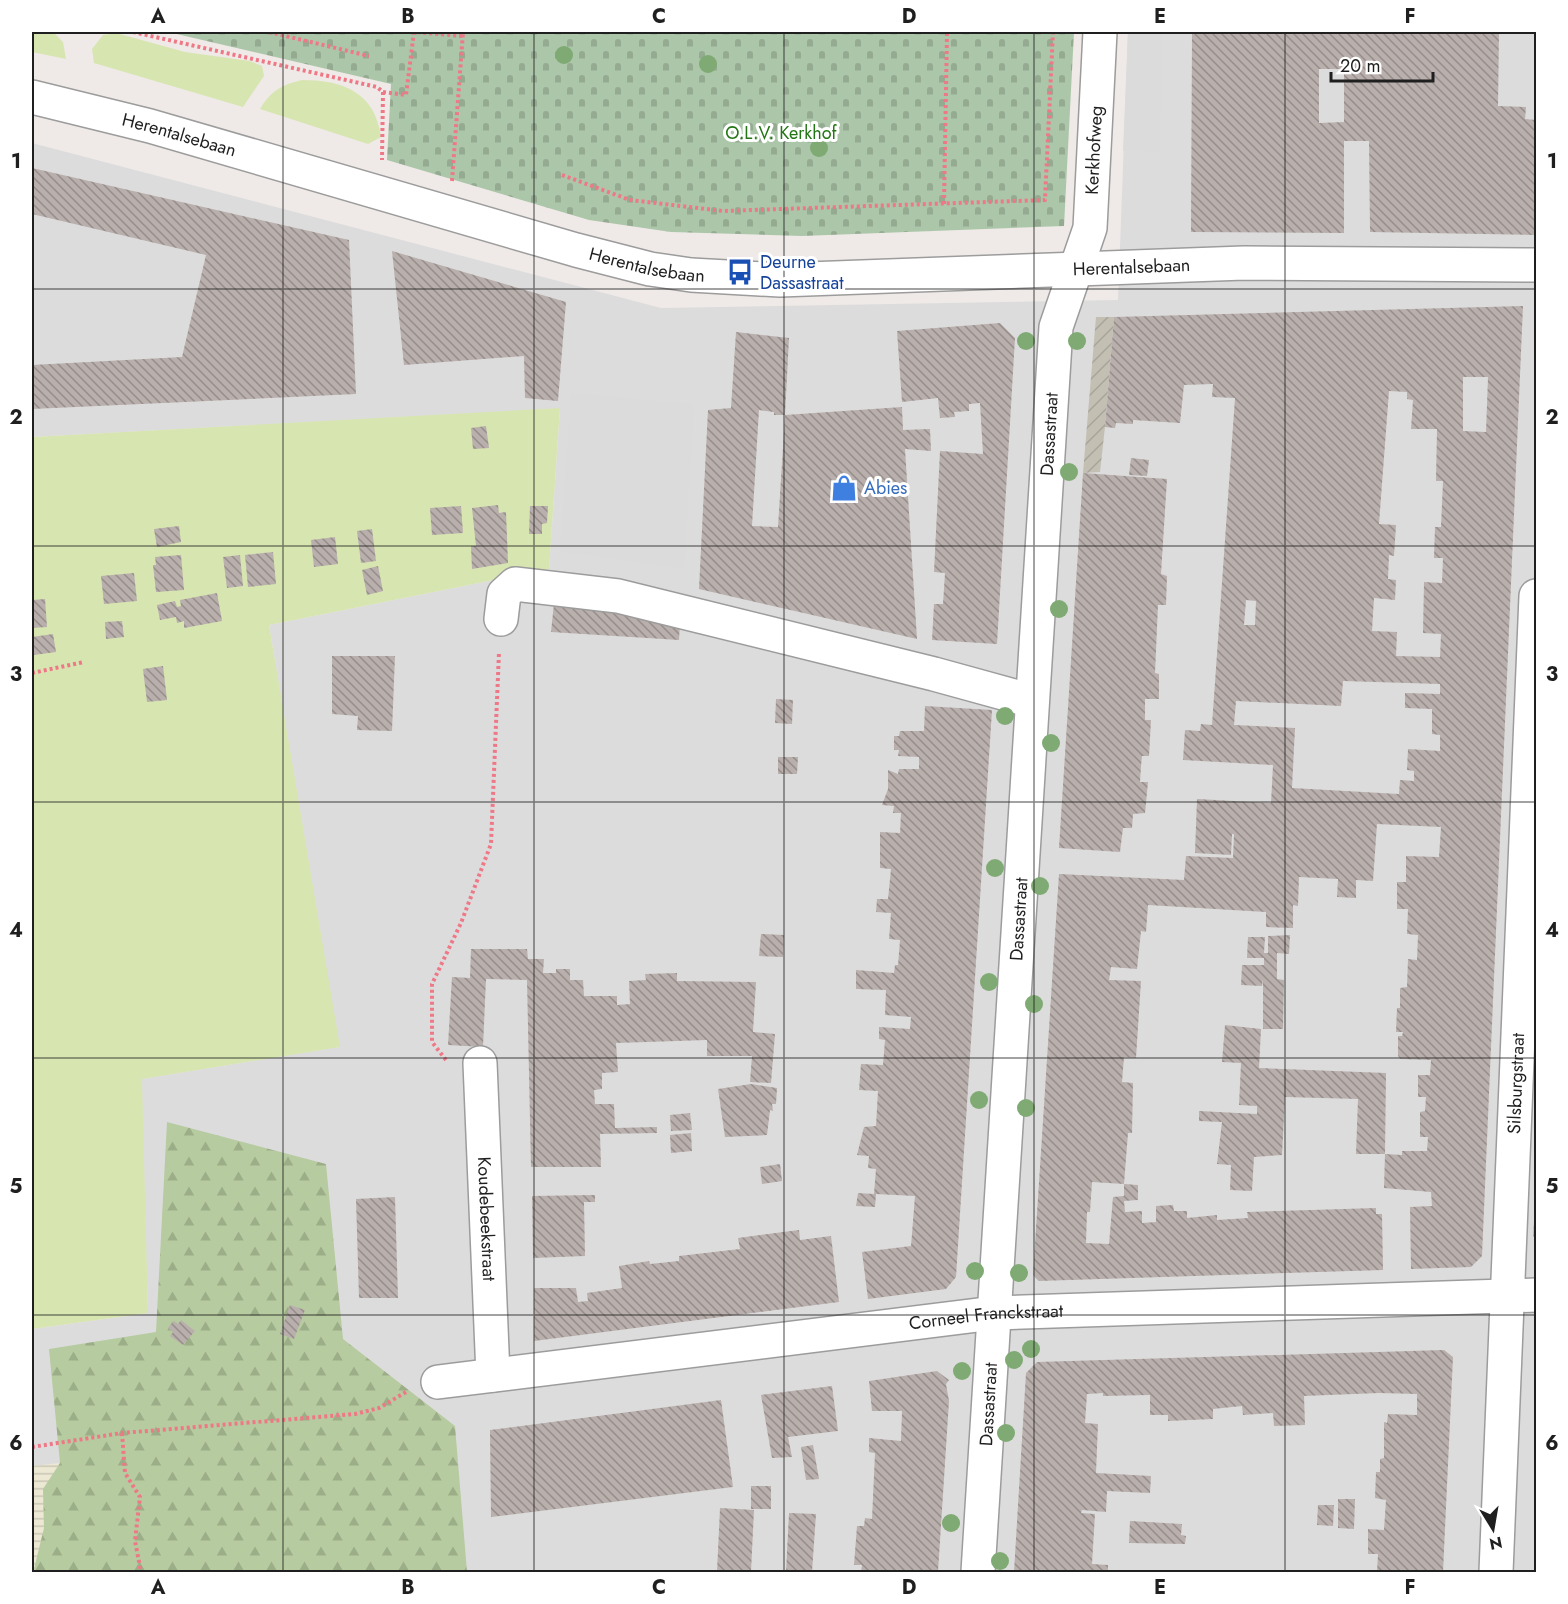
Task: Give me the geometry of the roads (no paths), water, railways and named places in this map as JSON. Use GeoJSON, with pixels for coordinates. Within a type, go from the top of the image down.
{"type":"FeatureCollection","features":[{"type":"Feature","properties":{"kind":"street","name":"Kerkhofweg"},"geometry":{"type":"LineString","coordinates":[[1078,268],[1090,228],[1100,32]]}},
{"type":"Feature","properties":{"kind":"street","name":"Herentalsebaan"},"geometry":{"type":"LineString","coordinates":[[32,97],[150,126],[450,214],[650,269],[740,279],[780,280],[1244,263],[1536,265]]}},
{"type":"Feature","properties":{"kind":"street","name":"Dassastraat"},"geometry":{"type":"LineString","coordinates":[[978,1572],[1056,327],[1078,268]]}},
{"type":"Feature","properties":{"kind":"street"},"geometry":{"type":"LineString","coordinates":[[501,619],[504,594],[516,584],[618,596],[934,674],[1032,701]]}},
{"type":"Feature","properties":{"kind":"street","name":"Silsburgstraat"},"geometry":{"type":"LineString","coordinates":[[1496,1572],[1522,1295],[1536,596]]}},
{"type":"Feature","properties":{"kind":"street","name":"Koudebeekstraat"},"geometry":{"type":"LineString","coordinates":[[480,1071],[493,1375]]}},
{"type":"Feature","properties":{"kind":"street","name":"Corneel Franckstraat"},"geometry":{"type":"LineString","coordinates":[[438,1382],[994,1313],[1522,1295]]}},
{"type":"Feature","properties":{"kind":"place","name":"Deurne Dassastraat"},"geometry":{"type":"Point","coordinates":[740,272]}},
{"type":"Feature","properties":{"kind":"place","name":"Abies"},"geometry":{"type":"Point","coordinates":[844,488]}},
{"type":"Feature","properties":{"kind":"park label","name":"O.L.V. Kerkhof"},"geometry":{"type":"Point","coordinates":[781,133]}}]}
